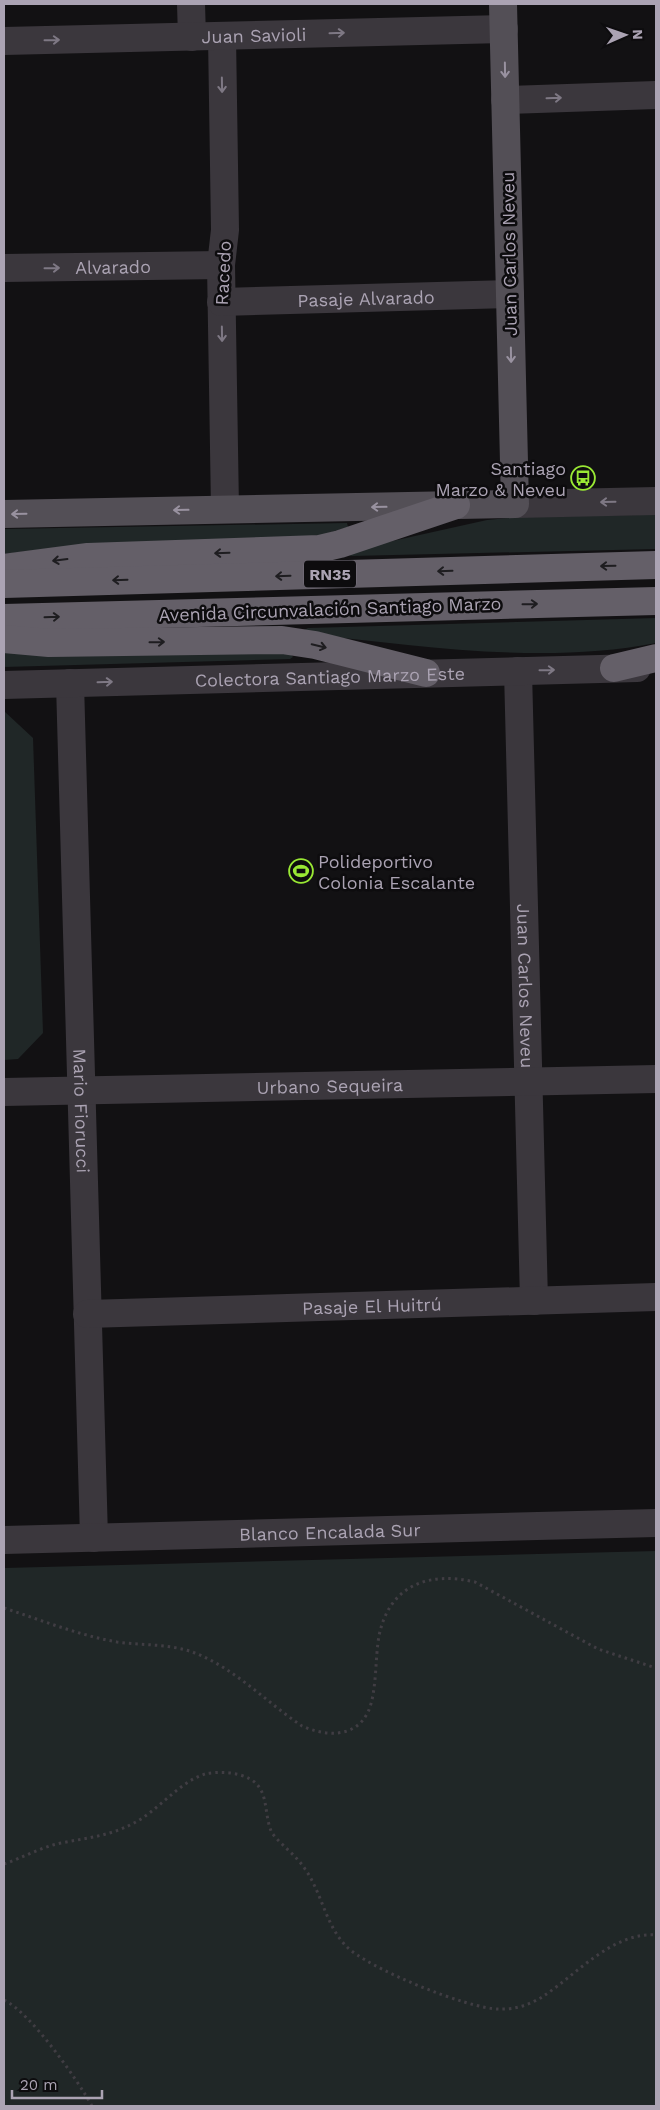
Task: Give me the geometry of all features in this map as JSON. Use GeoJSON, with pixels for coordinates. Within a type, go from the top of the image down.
{"type":"FeatureCollection","features":[{"type":"Feature","properties":{"kind":"highway"},"geometry":{"type":"LineString","coordinates":[[4,568],[76,558],[319,549],[340,544],[456,505]]}},
{"type":"Feature","properties":{"kind":"highway","name":"Avenida Circunvalación Santiago Marzo"},"geometry":{"type":"LineString","coordinates":[[4,584],[656,565]]}},
{"type":"Feature","properties":{"kind":"highway","name":"Avenida Circunvalación Santiago Marzo"},"geometry":{"type":"LineString","coordinates":[[4,618],[656,601]]}},
{"type":"Feature","properties":{"kind":"highway"},"geometry":{"type":"LineString","coordinates":[[4,639],[49,643],[282,640],[315,645],[426,673]]}},
{"type":"Feature","properties":{"kind":"highway"},"geometry":{"type":"LineString","coordinates":[[614,668],[656,658]]}},
{"type":"Feature","properties":{"kind":"main road","name":"Juan Carlos Neveu"},"geometry":{"type":"LineString","coordinates":[[504,16],[515,504]]}},
{"type":"Feature","properties":{"kind":"main road"},"geometry":{"type":"LineString","coordinates":[[4,514],[515,504]]}},
{"type":"Feature","properties":{"kind":"street"},"geometry":{"type":"LineString","coordinates":[[191,4],[192,37]]}},
{"type":"Feature","properties":{"kind":"street","name":"Juan Savioli"},"geometry":{"type":"LineString","coordinates":[[4,41],[222,36],[504,16]]}},
{"type":"Feature","properties":{"kind":"street","name":"Racedo"},"geometry":{"type":"LineString","coordinates":[[222,36],[225,230],[220,265],[224,510]]}},
{"type":"Feature","properties":{"kind":"street"},"geometry":{"type":"LineString","coordinates":[[505,100],[656,95]]}},
{"type":"Feature","properties":{"kind":"street","name":"Alvarado"},"geometry":{"type":"LineString","coordinates":[[4,268],[220,265]]}},
{"type":"Feature","properties":{"kind":"street","name":"Pasaje Alvarado"},"geometry":{"type":"LineString","coordinates":[[221,302],[510,294]]}},
{"type":"Feature","properties":{"kind":"street"},"geometry":{"type":"LineString","coordinates":[[515,504],[656,501]]}},
{"type":"Feature","properties":{"kind":"street","name":"Colectora Santiago Marzo Este"},"geometry":{"type":"LineString","coordinates":[[4,685],[656,667]]}},
{"type":"Feature","properties":{"kind":"street","name":"Juan Carlos Neveu"},"geometry":{"type":"LineString","coordinates":[[518,671],[534,1300]]}},
{"type":"Feature","properties":{"kind":"street","name":"Mario Fiorucci"},"geometry":{"type":"LineString","coordinates":[[70,683],[94,1538]]}},
{"type":"Feature","properties":{"kind":"street","name":"Urbano Sequeira"},"geometry":{"type":"LineString","coordinates":[[4,1092],[656,1079]]}},
{"type":"Feature","properties":{"kind":"street","name":"Pasaje El Huitrú"},"geometry":{"type":"LineString","coordinates":[[87,1314],[656,1297]]}},
{"type":"Feature","properties":{"kind":"street","name":"Blanco Encalada Sur"},"geometry":{"type":"LineString","coordinates":[[4,1540],[656,1523]]}},
{"type":"Feature","properties":{"kind":"path"},"geometry":{"type":"LineString","coordinates":[[4,1608],[99,1638],[118,1642],[181,1648],[201,1655],[217,1663],[302,1726],[316,1732],[333,1734],[348,1732],[360,1723],[368,1712],[380,1635],[385,1618],[395,1601],[407,1589],[422,1581],[441,1577],[475,1582],[591,1646],[656,1668]]}},
{"type":"Feature","properties":{"kind":"path"},"geometry":{"type":"LineString","coordinates":[[4,1864],[59,1843],[116,1832],[149,1815],[194,1779],[216,1772],[228,1773],[249,1778],[258,1785],[263,1793],[268,1826],[272,1833],[306,1870],[333,1929],[347,1947],[385,1971],[458,2000],[485,2008],[500,2010],[531,2003],[602,1952],[640,1936],[656,1935]]}},
{"type":"Feature","properties":{"kind":"path"},"geometry":{"type":"LineString","coordinates":[[4,2000],[25,2016],[44,2038],[82,2087],[92,2106]]}},
{"type":"Feature","properties":{"kind":"shaded area"},"geometry":{"type":"Polygon","coordinates":[[[656,515],[656,549],[349,555],[352,550],[487,520],[517,517],[656,515]]]}},
{"type":"Feature","properties":{"kind":"shaded area"},"geometry":{"type":"Polygon","coordinates":[[[347,523],[348,527],[319,536],[74,546],[4,554],[4,529],[347,523]]]}},
{"type":"Feature","properties":{"kind":"shaded area"},"geometry":{"type":"Polygon","coordinates":[[[656,618],[656,643],[570,653],[526,653],[438,648],[307,634],[304,630],[308,628],[656,618]]]}},
{"type":"Feature","properties":{"kind":"shaded area"},"geometry":{"type":"Polygon","coordinates":[[[4,652],[290,653],[293,657],[290,659],[4,667],[4,652]]]}},
{"type":"Feature","properties":{"kind":"shaded area"},"geometry":{"type":"Polygon","coordinates":[[[4,711],[33,738],[43,1033],[18,1059],[4,1060],[4,711]]]}},
{"type":"Feature","properties":{"kind":"shaded area"},"geometry":{"type":"Polygon","coordinates":[[[656,1551],[656,2106],[4,2106],[4,1568],[656,1551]]]}},
{"type":"Feature","properties":{"kind":"place","name":"Santiago Marzo & Neveu"},"geometry":{"type":"Point","coordinates":[583,478]}},
{"type":"Feature","properties":{"kind":"place","name":"Polideportivo Colonia Escalante"},"geometry":{"type":"Point","coordinates":[301,871]}}]}
